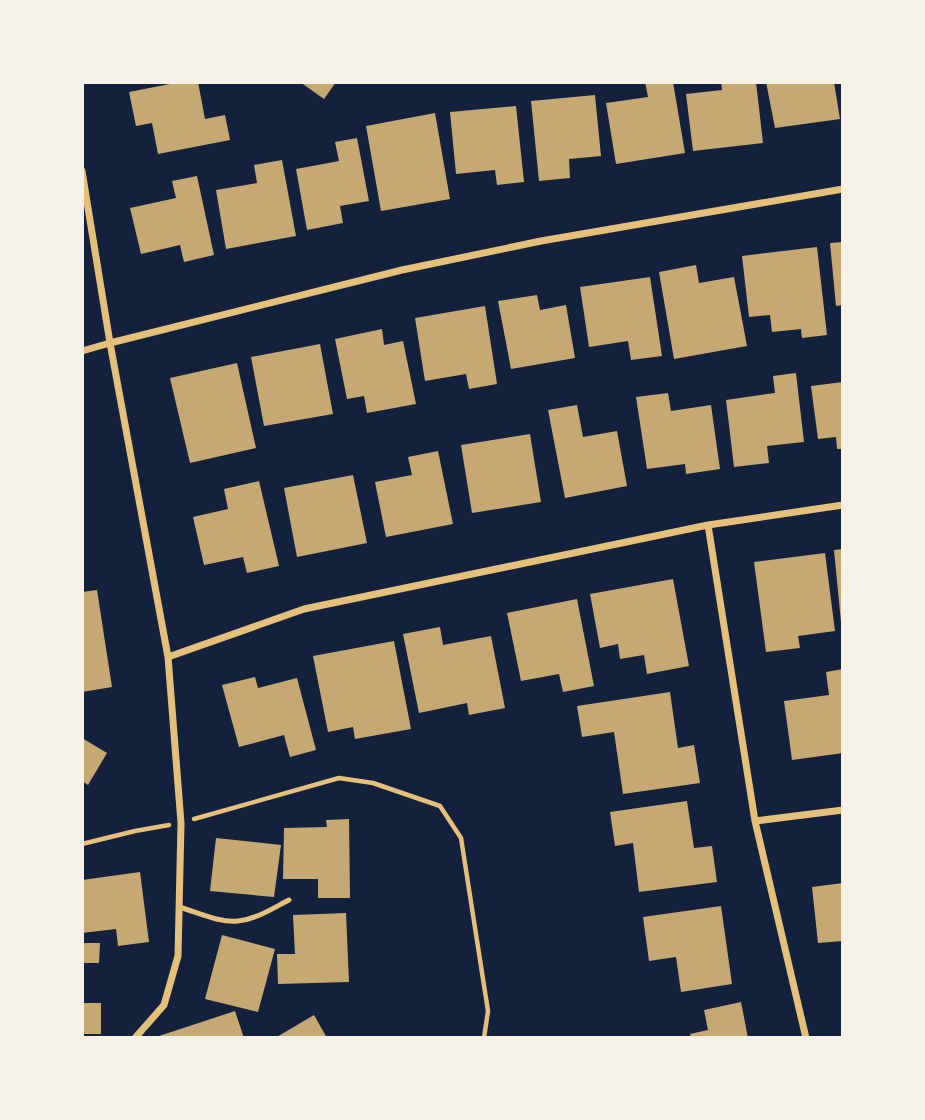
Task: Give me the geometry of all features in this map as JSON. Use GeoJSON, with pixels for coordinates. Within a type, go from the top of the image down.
{"type":"FeatureCollection","features":[{"type":"Feature","properties":{"kind":"street"},"geometry":{"type":"LineString","coordinates":[[82,171],[110,342],[169,657],[181,823],[178,956],[164,1005],[135,1038]]}},
{"type":"Feature","properties":{"kind":"street"},"geometry":{"type":"LineString","coordinates":[[82,351],[402,270],[541,241],[843,189]]}},
{"type":"Feature","properties":{"kind":"street"},"geometry":{"type":"LineString","coordinates":[[169,657],[304,609],[708,525],[843,505]]}},
{"type":"Feature","properties":{"kind":"street"},"geometry":{"type":"LineString","coordinates":[[708,525],[755,821],[806,1038]]}},
{"type":"Feature","properties":{"kind":"street"},"geometry":{"type":"LineString","coordinates":[[755,821],[843,810]]}},
{"type":"Feature","properties":{"kind":"lane"},"geometry":{"type":"LineString","coordinates":[[179,907],[214,918],[238,921],[258,916],[289,900]]}},
{"type":"Feature","properties":{"kind":"path"},"geometry":{"type":"LineString","coordinates":[[82,844],[181,823],[339,778],[373,783],[440,806],[461,838],[488,1010],[484,1038]]}},
{"type":"Feature","properties":{"kind":"building"},"geometry":{"type":"Polygon","coordinates":[[[180,82],[198,82],[205,119],[225,115],[230,140],[158,154],[152,123],[136,126],[129,92],[180,82]]]}},
{"type":"Feature","properties":{"kind":"building"},"geometry":{"type":"Polygon","coordinates":[[[300,82],[336,82],[324,99],[300,82]]]}},
{"type":"Feature","properties":{"kind":"building"},"geometry":{"type":"Polygon","coordinates":[[[645,82],[673,82],[685,153],[616,164],[606,103],[648,97],[645,82]]]}},
{"type":"Feature","properties":{"kind":"building"},"geometry":{"type":"Polygon","coordinates":[[[721,82],[756,82],[763,143],[693,151],[686,94],[722,90],[721,82]]]}},
{"type":"Feature","properties":{"kind":"building"},"geometry":{"type":"Polygon","coordinates":[[[766,82],[834,82],[840,119],[775,128],[766,82]]]}},
{"type":"Feature","properties":{"kind":"building"},"geometry":{"type":"Polygon","coordinates":[[[595,95],[601,156],[569,159],[570,178],[539,181],[531,101],[595,95]]]}},
{"type":"Feature","properties":{"kind":"building"},"geometry":{"type":"Polygon","coordinates":[[[516,106],[524,182],[497,185],[495,170],[456,174],[450,112],[516,106]]]}},
{"type":"Feature","properties":{"kind":"building"},"geometry":{"type":"Polygon","coordinates":[[[435,113],[450,199],[381,211],[366,126],[435,113]]]}},
{"type":"Feature","properties":{"kind":"building"},"geometry":{"type":"Polygon","coordinates":[[[357,138],[369,201],[340,206],[343,223],[307,230],[296,169],[339,161],[335,142],[357,138]]]}},
{"type":"Feature","properties":{"kind":"building"},"geometry":{"type":"Polygon","coordinates":[[[282,160],[296,236],[226,249],[216,190],[257,183],[254,165],[282,160]]]}},
{"type":"Feature","properties":{"kind":"building"},"geometry":{"type":"Polygon","coordinates":[[[197,176],[214,255],[184,262],[180,245],[141,254],[130,208],[176,198],[172,181],[197,176]]]}},
{"type":"Feature","properties":{"kind":"building"},"geometry":{"type":"Polygon","coordinates":[[[843,242],[843,305],[836,306],[830,243],[843,242]]]}},
{"type":"Feature","properties":{"kind":"building"},"geometry":{"type":"Polygon","coordinates":[[[817,247],[827,335],[802,338],[801,329],[772,332],[770,315],[749,317],[742,256],[817,247]]]}},
{"type":"Feature","properties":{"kind":"building"},"geometry":{"type":"Polygon","coordinates":[[[696,265],[699,283],[734,277],[747,346],[674,359],[659,272],[696,265]]]}},
{"type":"Feature","properties":{"kind":"building"},"geometry":{"type":"Polygon","coordinates":[[[650,277],[662,356],[631,360],[628,341],[589,347],[580,287],[650,277]]]}},
{"type":"Feature","properties":{"kind":"building"},"geometry":{"type":"Polygon","coordinates":[[[537,295],[540,310],[566,305],[575,358],[511,369],[498,301],[537,295]]]}},
{"type":"Feature","properties":{"kind":"building"},"geometry":{"type":"Polygon","coordinates":[[[485,306],[497,384],[469,389],[466,374],[425,381],[415,318],[485,306]]]}},
{"type":"Feature","properties":{"kind":"building"},"geometry":{"type":"Polygon","coordinates":[[[382,329],[384,345],[403,341],[416,404],[367,413],[364,396],[347,399],[335,339],[382,329]]]}},
{"type":"Feature","properties":{"kind":"building"},"geometry":{"type":"Polygon","coordinates":[[[320,344],[333,414],[264,426],[251,357],[320,344]]]}},
{"type":"Feature","properties":{"kind":"building"},"geometry":{"type":"Polygon","coordinates":[[[237,363],[256,448],[190,463],[170,378],[237,363]]]}},
{"type":"Feature","properties":{"kind":"building"},"geometry":{"type":"Polygon","coordinates":[[[796,373],[804,442],[767,446],[769,463],[734,467],[726,400],[775,393],[773,376],[796,373]]]}},
{"type":"Feature","properties":{"kind":"building"},"geometry":{"type":"Polygon","coordinates":[[[843,382],[843,449],[837,449],[836,437],[818,439],[811,386],[843,382]]]}},
{"type":"Feature","properties":{"kind":"building"},"geometry":{"type":"Polygon","coordinates":[[[668,393],[671,411],[711,405],[720,469],[686,474],[685,464],[647,469],[636,397],[668,393]]]}},
{"type":"Feature","properties":{"kind":"building"},"geometry":{"type":"Polygon","coordinates":[[[577,405],[583,437],[617,431],[627,486],[565,498],[548,410],[577,405]]]}},
{"type":"Feature","properties":{"kind":"building"},"geometry":{"type":"Polygon","coordinates":[[[530,434],[541,502],[472,513],[461,445],[530,434]]]}},
{"type":"Feature","properties":{"kind":"building"},"geometry":{"type":"Polygon","coordinates":[[[438,451],[453,524],[386,537],[375,482],[412,475],[408,457],[438,451]]]}},
{"type":"Feature","properties":{"kind":"building"},"geometry":{"type":"Polygon","coordinates":[[[353,475],[367,543],[297,557],[284,488],[353,475]]]}},
{"type":"Feature","properties":{"kind":"building"},"geometry":{"type":"Polygon","coordinates":[[[259,481],[279,566],[247,573],[243,557],[204,565],[193,517],[228,509],[224,489],[259,481]]]}},
{"type":"Feature","properties":{"kind":"building"},"geometry":{"type":"Polygon","coordinates":[[[843,549],[843,622],[841,622],[834,550],[843,549]]]}},
{"type":"Feature","properties":{"kind":"building"},"geometry":{"type":"Polygon","coordinates":[[[825,553],[835,631],[798,636],[800,648],[766,652],[754,562],[825,553]]]}},
{"type":"Feature","properties":{"kind":"building"},"geometry":{"type":"Polygon","coordinates":[[[673,579],[689,666],[647,674],[644,655],[620,659],[618,644],[600,648],[590,594],[673,579]]]}},
{"type":"Feature","properties":{"kind":"building"},"geometry":{"type":"Polygon","coordinates":[[[97,590],[112,687],[82,692],[82,592],[97,590]]]}},
{"type":"Feature","properties":{"kind":"building"},"geometry":{"type":"Polygon","coordinates":[[[577,599],[594,686],[563,692],[559,674],[521,681],[507,613],[577,599]]]}},
{"type":"Feature","properties":{"kind":"building"},"geometry":{"type":"Polygon","coordinates":[[[440,627],[443,645],[491,636],[505,708],[469,715],[467,703],[419,713],[403,634],[440,627]]]}},
{"type":"Feature","properties":{"kind":"building"},"geometry":{"type":"Polygon","coordinates":[[[394,641],[411,729],[355,739],[353,727],[328,732],[313,656],[394,641]]]}},
{"type":"Feature","properties":{"kind":"building"},"geometry":{"type":"Polygon","coordinates":[[[843,669],[843,753],[792,760],[784,701],[829,695],[826,672],[843,669]]]}},
{"type":"Feature","properties":{"kind":"building"},"geometry":{"type":"Polygon","coordinates":[[[255,677],[258,688],[297,678],[316,750],[290,757],[284,735],[239,747],[222,685],[255,677]]]}},
{"type":"Feature","properties":{"kind":"building"},"geometry":{"type":"Polygon","coordinates":[[[670,692],[678,748],[694,745],[700,783],[623,794],[614,732],[582,737],[577,706],[670,692]]]}},
{"type":"Feature","properties":{"kind":"building"},"geometry":{"type":"Polygon","coordinates":[[[82,738],[107,753],[88,785],[82,781],[82,738]]]}},
{"type":"Feature","properties":{"kind":"building"},"geometry":{"type":"Polygon","coordinates":[[[687,801],[694,848],[712,846],[717,882],[639,892],[633,843],[615,846],[610,812],[687,801]]]}},
{"type":"Feature","properties":{"kind":"building"},"geometry":{"type":"Polygon","coordinates":[[[349,819],[350,898],[318,898],[318,879],[283,879],[284,828],[327,827],[326,820],[349,819]]]}},
{"type":"Feature","properties":{"kind":"building"},"geometry":{"type":"Polygon","coordinates":[[[216,838],[281,845],[274,897],[210,891],[216,838]]]}},
{"type":"Feature","properties":{"kind":"building"},"geometry":{"type":"Polygon","coordinates":[[[140,872],[149,942],[118,946],[116,929],[82,933],[82,880],[140,872]]]}},
{"type":"Feature","properties":{"kind":"building"},"geometry":{"type":"Polygon","coordinates":[[[843,883],[843,941],[818,943],[812,887],[843,883]]]}},
{"type":"Feature","properties":{"kind":"building"},"geometry":{"type":"Polygon","coordinates":[[[721,906],[732,984],[681,992],[676,957],[649,961],[643,917],[721,906]]]}},
{"type":"Feature","properties":{"kind":"building"},"geometry":{"type":"Polygon","coordinates":[[[346,913],[349,982],[278,984],[277,954],[295,954],[293,915],[346,913]]]}},
{"type":"Feature","properties":{"kind":"building"},"geometry":{"type":"Polygon","coordinates":[[[222,935],[275,949],[258,1012],[205,999],[222,935]]]}},
{"type":"Feature","properties":{"kind":"building"},"geometry":{"type":"Polygon","coordinates":[[[82,943],[100,943],[99,963],[82,963],[82,943]]]}},
{"type":"Feature","properties":{"kind":"building"},"geometry":{"type":"Polygon","coordinates":[[[741,1002],[748,1038],[691,1038],[690,1034],[708,1030],[704,1010],[741,1002]]]}},
{"type":"Feature","properties":{"kind":"building"},"geometry":{"type":"Polygon","coordinates":[[[82,1003],[101,1003],[101,1034],[82,1034],[82,1003]]]}},
{"type":"Feature","properties":{"kind":"building"},"geometry":{"type":"Polygon","coordinates":[[[235,1011],[244,1038],[156,1038],[156,1037],[235,1011]]]}},
{"type":"Feature","properties":{"kind":"building"},"geometry":{"type":"Polygon","coordinates":[[[314,1015],[327,1038],[275,1038],[314,1015]]]}}]}
